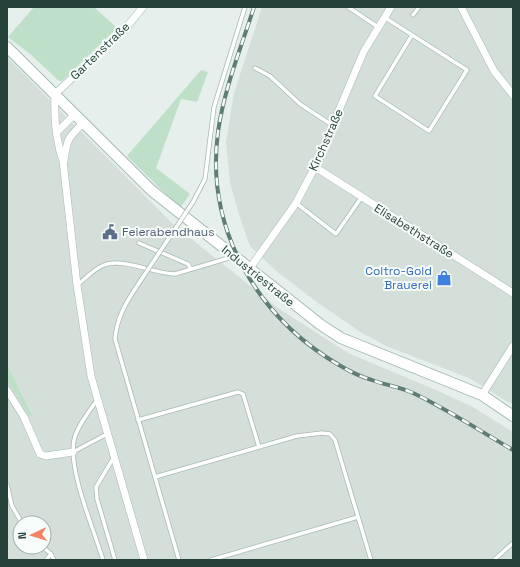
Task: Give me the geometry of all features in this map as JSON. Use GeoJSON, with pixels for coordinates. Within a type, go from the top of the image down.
{"type":"FeatureCollection","features":[{"type":"Feature","properties":{"kind":"main road","name":"Industriestraße"},"geometry":{"type":"LineString","coordinates":[[7,47],[151,190],[297,307],[340,338],[482,395],[513,416]]}},
{"type":"Feature","properties":{"kind":"street","name":"Gartenstraße"},"geometry":{"type":"LineString","coordinates":[[54,94],[125,29],[143,7]]}},
{"type":"Feature","properties":{"kind":"street","name":"Kirchstraße"},"geometry":{"type":"LineString","coordinates":[[250,268],[296,203],[315,167],[364,51],[391,7]]}},
{"type":"Feature","properties":{"kind":"street"},"geometry":{"type":"LineString","coordinates":[[461,7],[494,71],[513,95]]}},
{"type":"Feature","properties":{"kind":"street"},"geometry":{"type":"LineString","coordinates":[[54,94],[57,132],[60,152],[64,161]]}},
{"type":"Feature","properties":{"kind":"street"},"geometry":{"type":"LineString","coordinates":[[57,132],[75,114]]}},
{"type":"Feature","properties":{"kind":"street"},"geometry":{"type":"LineString","coordinates":[[84,122],[66,142],[64,161],[77,285],[86,349],[97,399],[144,560]]}},
{"type":"Feature","properties":{"kind":"street","name":"Elisabethstraße"},"geometry":{"type":"LineString","coordinates":[[315,167],[513,293]]}},
{"type":"Feature","properties":{"kind":"street"},"geometry":{"type":"LineString","coordinates":[[482,395],[513,346]]}},
{"type":"Feature","properties":{"kind":"street"},"geometry":{"type":"LineString","coordinates":[[7,390],[24,417],[40,454],[46,456],[73,452]]}},
{"type":"Feature","properties":{"kind":"lane"},"geometry":{"type":"LineString","coordinates":[[179,560],[115,338],[116,326],[121,310],[194,202],[205,179],[214,107],[245,7]]}},
{"type":"Feature","properties":{"kind":"lane"},"geometry":{"type":"LineString","coordinates":[[348,7],[378,27]]}},
{"type":"Feature","properties":{"kind":"lane"},"geometry":{"type":"LineString","coordinates":[[413,15],[419,7]]}},
{"type":"Feature","properties":{"kind":"lane"},"geometry":{"type":"LineString","coordinates":[[384,17],[467,70],[429,131],[375,96],[412,35]]}},
{"type":"Feature","properties":{"kind":"lane"},"geometry":{"type":"LineString","coordinates":[[255,68],[270,76],[300,104],[332,125]]}},
{"type":"Feature","properties":{"kind":"lane"},"geometry":{"type":"LineString","coordinates":[[296,203],[336,234],[362,198]]}},
{"type":"Feature","properties":{"kind":"lane"},"geometry":{"type":"LineString","coordinates":[[139,243],[188,264],[192,269]]}},
{"type":"Feature","properties":{"kind":"lane"},"geometry":{"type":"LineString","coordinates":[[77,285],[102,266],[112,264],[124,264],[165,274],[175,274],[235,256]]}},
{"type":"Feature","properties":{"kind":"lane"},"geometry":{"type":"LineString","coordinates":[[138,420],[238,392],[243,394],[259,447]]}},
{"type":"Feature","properties":{"kind":"lane"},"geometry":{"type":"LineString","coordinates":[[97,399],[85,417],[75,438],[73,452],[79,486],[103,560]]}},
{"type":"Feature","properties":{"kind":"lane"},"geometry":{"type":"LineString","coordinates":[[155,477],[297,436],[322,433],[330,434],[335,440],[371,560]]}},
{"type":"Feature","properties":{"kind":"lane"},"geometry":{"type":"LineString","coordinates":[[73,452],[107,434]]}},
{"type":"Feature","properties":{"kind":"lane"},"geometry":{"type":"LineString","coordinates":[[114,457],[96,487],[97,499],[115,560]]}},
{"type":"Feature","properties":{"kind":"lane"},"geometry":{"type":"LineString","coordinates":[[7,484],[12,506],[17,515]]}},
{"type":"Feature","properties":{"kind":"lane"},"geometry":{"type":"LineString","coordinates":[[211,560],[358,517]]}},
{"type":"Feature","properties":{"kind":"lane"},"geometry":{"type":"LineString","coordinates":[[494,560],[513,543]]}},
{"type":"Feature","properties":{"kind":"shaded area"},"geometry":{"type":"Polygon","coordinates":[[[262,7],[513,7],[513,405],[469,378],[386,346],[362,333],[318,303],[275,270],[250,246],[230,183],[226,142],[234,93],[262,7]]]}},
{"type":"Feature","properties":{"kind":"shaded area"},"geometry":{"type":"Polygon","coordinates":[[[7,57],[174,225],[278,308],[348,353],[473,407],[513,432],[513,560],[7,560],[7,380],[33,415],[7,364],[7,57]]]}},
{"type":"Feature","properties":{"kind":"green space"},"geometry":{"type":"Polygon","coordinates":[[[34,7],[94,7],[117,28],[62,81],[59,81],[30,54],[8,37],[34,7]]]}},
{"type":"Feature","properties":{"kind":"green space"},"geometry":{"type":"Polygon","coordinates":[[[201,70],[208,72],[197,102],[181,99],[156,168],[190,194],[180,208],[127,156],[201,70]]]}},
{"type":"Feature","properties":{"kind":"green space"},"geometry":{"type":"Polygon","coordinates":[[[7,364],[33,416],[30,417],[7,380],[7,364]]]}},
{"type":"Feature","properties":{"kind":"railway"},"geometry":{"type":"LineString","coordinates":[[254,7],[224,100],[218,132],[216,168],[220,203],[229,236],[243,267],[261,296],[284,322],[310,345],[339,365],[355,374],[408,391],[426,399],[513,450]]}},
{"type":"Feature","properties":{"kind":"place","name":"Feierabendhaus"},"geometry":{"type":"Point","coordinates":[110,232]}},
{"type":"Feature","properties":{"kind":"place","name":"Coltro-Gold Brauerei"},"geometry":{"type":"Point","coordinates":[444,278]}}]}
